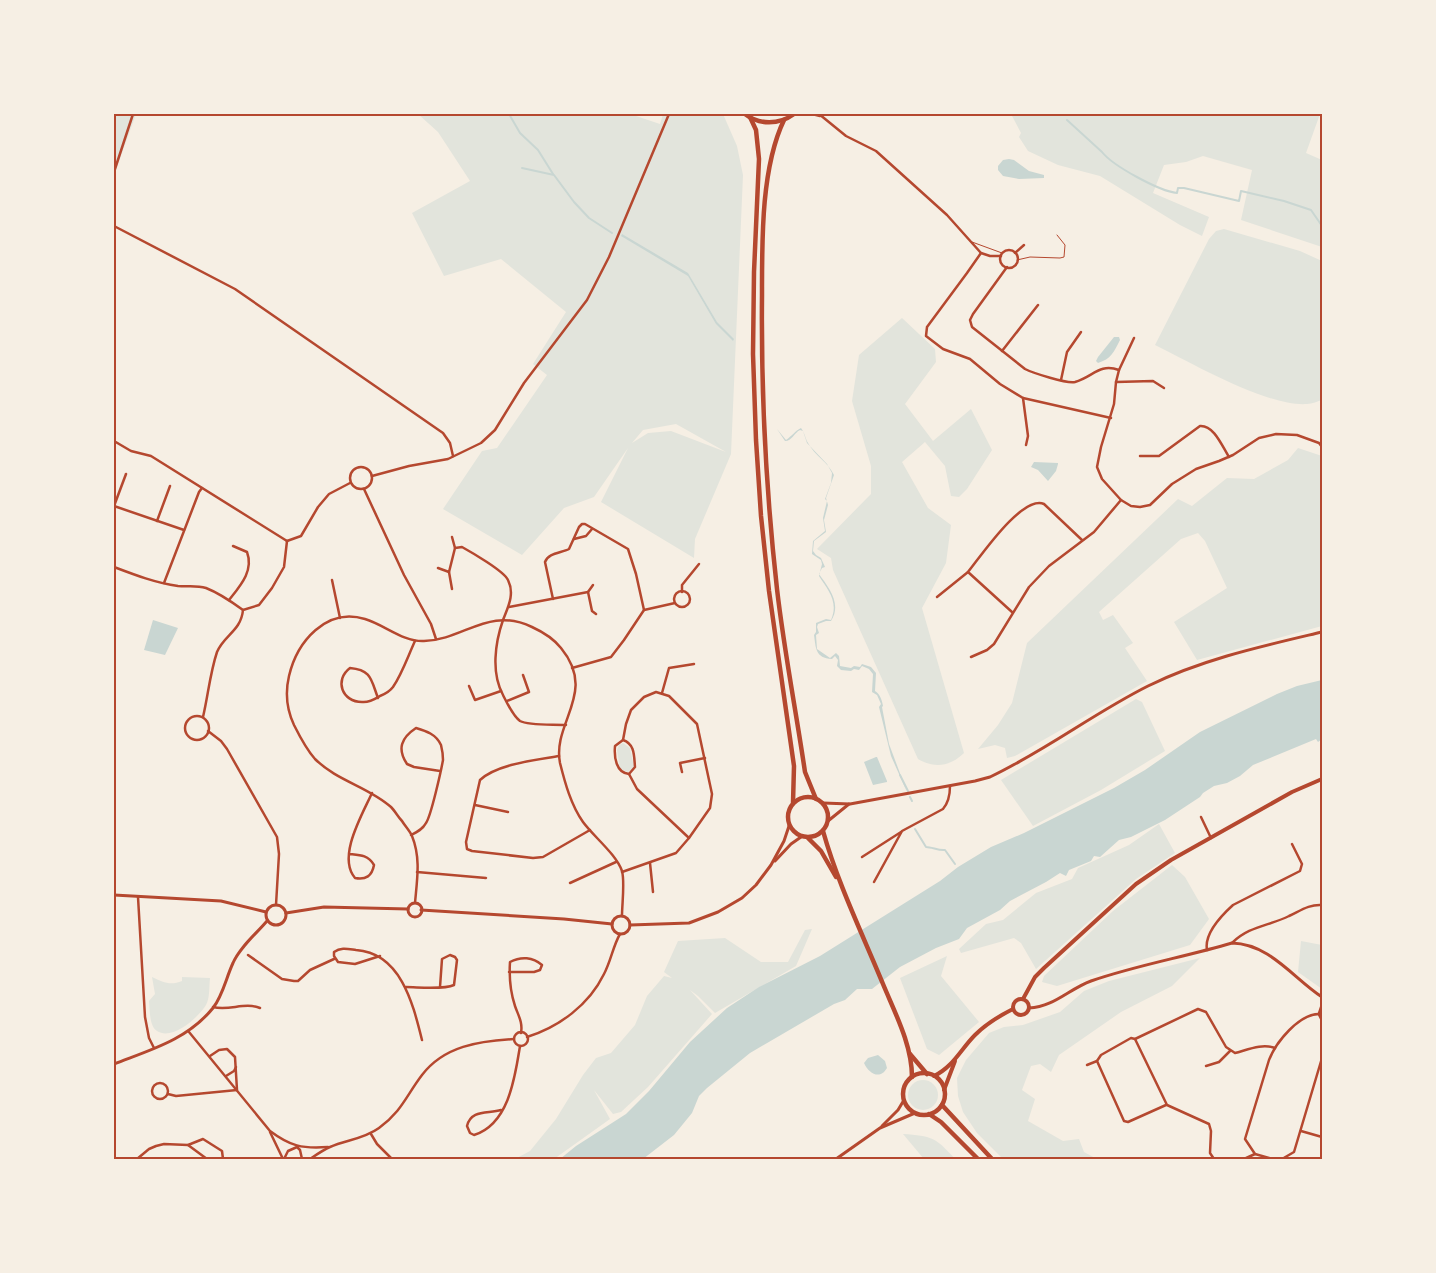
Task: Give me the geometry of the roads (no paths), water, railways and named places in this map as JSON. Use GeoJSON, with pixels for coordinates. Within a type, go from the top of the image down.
{"type":"FeatureCollection","features":[{"type":"Feature","properties":{"kind":"main road"},"geometry":{"type":"LineString","coordinates":[[745,114],[761,122],[773,123],[784,120],[794,114]]}},
{"type":"Feature","properties":{"kind":"main road"},"geometry":{"type":"LineString","coordinates":[[750,117],[756,130],[759,159],[754,272],[753,354],[756,440],[761,516],[769,591],[794,766],[793,803],[788,814],[789,826],[796,834],[802,837],[808,838],[819,835],[828,821],[828,814],[823,803],[816,799],[804,797],[793,803]]}},
{"type":"Feature","properties":{"kind":"main road"},"geometry":{"type":"LineString","coordinates":[[784,120],[773,147],[764,228],[762,354],[764,438],[777,590],[806,772],[816,799]]}},
{"type":"Feature","properties":{"kind":"main road"},"geometry":{"type":"LineString","coordinates":[[1023,999],[1028,1003],[1029,1008],[1022,1015],[1016,1013],[1014,1009],[1015,1001],[1023,999],[1035,977],[1136,884],[1171,860],[1292,792],[1322,779]]}},
{"type":"Feature","properties":{"kind":"main road"},"geometry":{"type":"LineString","coordinates":[[823,831],[843,890],[910,1052],[927,1074]]}},
{"type":"Feature","properties":{"kind":"main road"},"geometry":{"type":"LineString","coordinates":[[808,838],[821,852],[843,890]]}},
{"type":"Feature","properties":{"kind":"main road"},"geometry":{"type":"LineString","coordinates":[[934,1076],[943,1072],[976,1034],[991,1021],[1014,1009]]}},
{"type":"Feature","properties":{"kind":"main road"},"geometry":{"type":"LineString","coordinates":[[910,1052],[912,1078]]}},
{"type":"Feature","properties":{"kind":"main road"},"geometry":{"type":"LineString","coordinates":[[944,1090],[956,1059]]}},
{"type":"Feature","properties":{"kind":"main road"},"geometry":{"type":"LineString","coordinates":[[929,1114],[942,1105],[944,1090],[942,1084],[934,1076],[927,1074],[916,1075],[904,1090],[906,1105],[915,1113],[929,1114],[941,1122],[978,1159]]}},
{"type":"Feature","properties":{"kind":"main road"},"geometry":{"type":"LineString","coordinates":[[942,1105],[992,1159]]}},
{"type":"Feature","properties":{"kind":"street"},"geometry":{"type":"LineString","coordinates":[[114,172],[133,114]]}},
{"type":"Feature","properties":{"kind":"street"},"geometry":{"type":"LineString","coordinates":[[372,476],[453,456],[482,443],[494,430],[524,383],[587,300],[609,257],[670,114]]}},
{"type":"Feature","properties":{"kind":"street"},"geometry":{"type":"LineString","coordinates":[[812,114],[820,115],[846,136],[876,151],[947,215],[981,252],[990,256],[1009,250],[1015,252]]}},
{"type":"Feature","properties":{"kind":"street"},"geometry":{"type":"LineString","coordinates":[[114,226],[243,294],[444,433],[450,443],[453,456]]}},
{"type":"Feature","properties":{"kind":"street"},"geometry":{"type":"LineString","coordinates":[[1015,252],[1024,244]]}},
{"type":"Feature","properties":{"kind":"street"},"geometry":{"type":"LineString","coordinates":[[981,252],[927,327],[926,336],[943,349],[970,359],[1000,384],[1023,398],[1111,418]]}},
{"type":"Feature","properties":{"kind":"street"},"geometry":{"type":"LineString","coordinates":[[1015,252],[1017,260],[1015,265],[1007,267],[972,314],[970,320],[972,327],[1031,372],[1074,382],[1103,368],[1110,367],[1119,370]]}},
{"type":"Feature","properties":{"kind":"street"},"geometry":{"type":"LineString","coordinates":[[1001,254],[1000,261],[1007,267]]}},
{"type":"Feature","properties":{"kind":"street"},"geometry":{"type":"LineString","coordinates":[[1002,351],[1038,305]]}},
{"type":"Feature","properties":{"kind":"street"},"geometry":{"type":"LineString","coordinates":[[1060,380],[1067,352],[1081,332]]}},
{"type":"Feature","properties":{"kind":"street"},"geometry":{"type":"LineString","coordinates":[[1134,338],[1119,370],[1111,418],[1100,447],[1097,466],[1102,479],[1121,500],[1131,506],[1150,505],[1172,484],[1196,469],[1229,457],[1259,438],[1276,434],[1297,435],[1318,443],[1322,448]]}},
{"type":"Feature","properties":{"kind":"street"},"geometry":{"type":"LineString","coordinates":[[1116,382],[1153,381],[1164,388]]}},
{"type":"Feature","properties":{"kind":"street"},"geometry":{"type":"LineString","coordinates":[[1023,398],[1028,436],[1026,444]]}},
{"type":"Feature","properties":{"kind":"street"},"geometry":{"type":"LineString","coordinates":[[1140,456],[1159,456],[1200,426],[1207,426],[1229,457]]}},
{"type":"Feature","properties":{"kind":"street"},"geometry":{"type":"LineString","coordinates":[[114,441],[131,450],[151,456],[288,541]]}},
{"type":"Feature","properties":{"kind":"street"},"geometry":{"type":"LineString","coordinates":[[359,467],[366,468],[372,476],[371,483],[364,489],[357,489],[350,483],[351,473],[359,467]]}},
{"type":"Feature","properties":{"kind":"street"},"geometry":{"type":"LineString","coordinates":[[126,474],[114,506],[184,530]]}},
{"type":"Feature","properties":{"kind":"street"},"geometry":{"type":"LineString","coordinates":[[288,541],[301,536],[318,507],[329,494],[350,483]]}},
{"type":"Feature","properties":{"kind":"street"},"geometry":{"type":"LineString","coordinates":[[158,521],[170,486]]}},
{"type":"Feature","properties":{"kind":"street"},"geometry":{"type":"LineString","coordinates":[[164,583],[202,488]]}},
{"type":"Feature","properties":{"kind":"street"},"geometry":{"type":"LineString","coordinates":[[364,489],[404,575],[431,624],[436,639]]}},
{"type":"Feature","properties":{"kind":"street"},"geometry":{"type":"LineString","coordinates":[[971,657],[988,650],[994,644],[1029,586],[1049,566],[1094,532],[1121,500]]}},
{"type":"Feature","properties":{"kind":"street"},"geometry":{"type":"LineString","coordinates":[[937,597],[968,572],[1007,523],[1020,511],[1033,503],[1040,502],[1044,504],[1082,540]]}},
{"type":"Feature","properties":{"kind":"street"},"geometry":{"type":"LineString","coordinates":[[554,599],[545,562],[546,559],[549,556],[569,549],[582,524],[628,549],[644,610]]}},
{"type":"Feature","properties":{"kind":"street"},"geometry":{"type":"LineString","coordinates":[[574,539],[586,536],[592,529]]}},
{"type":"Feature","properties":{"kind":"street"},"geometry":{"type":"LineString","coordinates":[[452,537],[455,548],[449,572],[452,589]]}},
{"type":"Feature","properties":{"kind":"street"},"geometry":{"type":"LineString","coordinates":[[243,610],[259,605],[272,588],[284,567],[288,541]]}},
{"type":"Feature","properties":{"kind":"street"},"geometry":{"type":"LineString","coordinates":[[229,600],[246,577],[250,567],[250,559],[247,552],[233,546]]}},
{"type":"Feature","properties":{"kind":"street"},"geometry":{"type":"LineString","coordinates":[[455,548],[462,546],[505,574],[509,582],[511,592],[509,607],[503,620],[495,664],[501,691],[506,701],[521,721],[566,725]]}},
{"type":"Feature","properties":{"kind":"street"},"geometry":{"type":"LineString","coordinates":[[682,592],[682,585],[699,564]]}},
{"type":"Feature","properties":{"kind":"street"},"geometry":{"type":"LineString","coordinates":[[114,567],[164,583],[208,589],[243,610]]}},
{"type":"Feature","properties":{"kind":"street"},"geometry":{"type":"LineString","coordinates":[[438,568],[449,572]]}},
{"type":"Feature","properties":{"kind":"street"},"geometry":{"type":"LineString","coordinates":[[968,572],[1012,612]]}},
{"type":"Feature","properties":{"kind":"street"},"geometry":{"type":"LineString","coordinates":[[332,580],[340,618]]}},
{"type":"Feature","properties":{"kind":"street"},"geometry":{"type":"LineString","coordinates":[[509,607],[588,592],[593,585]]}},
{"type":"Feature","properties":{"kind":"street"},"geometry":{"type":"LineString","coordinates":[[588,592],[592,611],[596,614]]}},
{"type":"Feature","properties":{"kind":"street"},"geometry":{"type":"LineString","coordinates":[[675,603],[676,596],[682,592]]}},
{"type":"Feature","properties":{"kind":"street"},"geometry":{"type":"LineString","coordinates":[[572,668],[611,657],[644,610],[675,603],[684,607],[690,602],[689,595],[682,592]]}},
{"type":"Feature","properties":{"kind":"street"},"geometry":{"type":"LineString","coordinates":[[203,717],[217,653],[224,641],[240,623],[243,610]]}},
{"type":"Feature","properties":{"kind":"street"},"geometry":{"type":"LineString","coordinates":[[415,903],[418,859],[411,835],[392,808],[372,793],[341,778],[316,760],[306,748],[288,710],[286,692],[288,678],[299,651],[312,632],[326,622],[340,618],[358,618],[367,620],[415,641],[427,641],[483,623],[503,620],[524,623],[547,635],[561,647],[572,668],[576,686],[572,707],[560,742],[559,756],[571,799],[583,821],[622,872],[622,916]]}},
{"type":"Feature","properties":{"kind":"street"},"geometry":{"type":"LineString","coordinates":[[823,803],[850,804],[982,779],[1002,771],[1134,693],[1192,666],[1251,649],[1322,632]]}},
{"type":"Feature","properties":{"kind":"street"},"geometry":{"type":"LineString","coordinates":[[378,698],[366,671],[350,668],[343,673],[340,682],[342,690],[351,699],[360,703],[378,698],[392,688],[415,641]]}},
{"type":"Feature","properties":{"kind":"street"},"geometry":{"type":"LineString","coordinates":[[662,693],[670,668],[694,664]]}},
{"type":"Feature","properties":{"kind":"street"},"geometry":{"type":"LineString","coordinates":[[506,701],[529,692],[523,675]]}},
{"type":"Feature","properties":{"kind":"street"},"geometry":{"type":"LineString","coordinates":[[469,686],[475,700],[501,691]]}},
{"type":"Feature","properties":{"kind":"street"},"geometry":{"type":"LineString","coordinates":[[622,872],[676,853],[689,838],[710,808],[712,794],[697,724],[669,696],[656,692],[644,696],[631,710],[623,740],[615,746],[614,751],[618,769],[625,774],[629,774],[637,788],[689,838]]}},
{"type":"Feature","properties":{"kind":"street"},"geometry":{"type":"LineString","coordinates":[[196,716],[203,717],[208,724],[208,731],[204,738],[196,740],[189,737],[185,730],[188,719],[196,716]]}},
{"type":"Feature","properties":{"kind":"street"},"geometry":{"type":"LineString","coordinates":[[411,835],[422,829],[428,822],[440,771],[443,758],[441,745],[434,735],[426,730],[416,728],[401,742],[401,749],[407,764],[440,771]]}},
{"type":"Feature","properties":{"kind":"street"},"geometry":{"type":"LineString","coordinates":[[208,731],[221,741],[227,749],[277,837],[276,905]]}},
{"type":"Feature","properties":{"kind":"street"},"geometry":{"type":"LineString","coordinates":[[623,740],[630,744],[633,749],[636,767],[629,774]]}},
{"type":"Feature","properties":{"kind":"street"},"geometry":{"type":"LineString","coordinates":[[559,756],[513,765],[485,775],[480,780],[466,842],[467,849],[534,858],[543,857],[590,830]]}},
{"type":"Feature","properties":{"kind":"street"},"geometry":{"type":"LineString","coordinates":[[682,772],[680,763],[705,758]]}},
{"type":"Feature","properties":{"kind":"street"},"geometry":{"type":"LineString","coordinates":[[862,857],[902,831],[943,809],[950,796],[950,786]]}},
{"type":"Feature","properties":{"kind":"street"},"geometry":{"type":"LineString","coordinates":[[350,854],[368,857],[372,860],[374,865],[373,872],[369,877],[355,878],[348,864],[351,842],[372,793]]}},
{"type":"Feature","properties":{"kind":"street"},"geometry":{"type":"LineString","coordinates":[[828,821],[850,804]]}},
{"type":"Feature","properties":{"kind":"street"},"geometry":{"type":"LineString","coordinates":[[475,805],[508,812]]}},
{"type":"Feature","properties":{"kind":"street"},"geometry":{"type":"LineString","coordinates":[[1201,817],[1211,838]]}},
{"type":"Feature","properties":{"kind":"street"},"geometry":{"type":"LineString","coordinates":[[771,865],[784,841],[789,826]]}},
{"type":"Feature","properties":{"kind":"street"},"geometry":{"type":"LineString","coordinates":[[874,882],[902,831]]}},
{"type":"Feature","properties":{"kind":"street"},"geometry":{"type":"LineString","coordinates":[[630,925],[689,923],[718,912],[742,898],[791,844],[802,837]]}},
{"type":"Feature","properties":{"kind":"street"},"geometry":{"type":"LineString","coordinates":[[1207,950],[1206,946],[1209,936],[1224,913],[1233,905],[1300,871],[1302,864],[1292,844]]}},
{"type":"Feature","properties":{"kind":"street"},"geometry":{"type":"LineString","coordinates":[[570,883],[616,862]]}},
{"type":"Feature","properties":{"kind":"street"},"geometry":{"type":"LineString","coordinates":[[650,863],[653,892]]}},
{"type":"Feature","properties":{"kind":"street"},"geometry":{"type":"LineString","coordinates":[[418,872],[486,878]]}},
{"type":"Feature","properties":{"kind":"street"},"geometry":{"type":"LineString","coordinates":[[114,895],[221,900],[266,912]]}},
{"type":"Feature","properties":{"kind":"street"},"geometry":{"type":"LineString","coordinates":[[138,897],[145,1017],[149,1038],[154,1048]]}},
{"type":"Feature","properties":{"kind":"street"},"geometry":{"type":"LineString","coordinates":[[408,909],[411,904],[415,903]]}},
{"type":"Feature","properties":{"kind":"street"},"geometry":{"type":"LineString","coordinates":[[415,903],[420,906],[421,910]]}},
{"type":"Feature","properties":{"kind":"street"},"geometry":{"type":"LineString","coordinates":[[1232,943],[1251,929],[1288,917],[1313,905],[1322,905]]}},
{"type":"Feature","properties":{"kind":"street"},"geometry":{"type":"LineString","coordinates":[[114,1064],[189,1032],[214,1007],[220,997],[233,961],[267,922],[266,912],[270,906],[283,907],[286,913],[285,920],[280,925],[273,926],[267,922]]}},
{"type":"Feature","properties":{"kind":"street"},"geometry":{"type":"LineString","coordinates":[[286,913],[324,907],[408,909]]}},
{"type":"Feature","properties":{"kind":"street"},"geometry":{"type":"LineString","coordinates":[[408,909],[409,913],[414,916],[420,914],[421,910]]}},
{"type":"Feature","properties":{"kind":"street"},"geometry":{"type":"LineString","coordinates":[[421,910],[612,924]]}},
{"type":"Feature","properties":{"kind":"street"},"geometry":{"type":"LineString","coordinates":[[622,916],[626,918],[630,925]]}},
{"type":"Feature","properties":{"kind":"street"},"geometry":{"type":"LineString","coordinates":[[620,934],[615,931],[612,924],[614,919],[622,916]]}},
{"type":"Feature","properties":{"kind":"street"},"geometry":{"type":"LineString","coordinates":[[527,1037],[551,1027],[574,1013],[591,996],[603,976],[620,934],[628,930],[630,925]]}},
{"type":"Feature","properties":{"kind":"street"},"geometry":{"type":"LineString","coordinates":[[1029,1008],[1042,1007],[1072,990],[1104,977],[1232,943],[1241,943],[1260,949],[1321,996],[1322,1003],[1319,1014],[1322,1020]]}},
{"type":"Feature","properties":{"kind":"street"},"geometry":{"type":"LineString","coordinates":[[334,959],[334,952],[340,948],[364,950],[380,956],[389,964],[406,987],[413,1004],[422,1040]]}},
{"type":"Feature","properties":{"kind":"street"},"geometry":{"type":"LineString","coordinates":[[248,955],[282,979],[294,982],[310,970],[334,959]]}},
{"type":"Feature","properties":{"kind":"street"},"geometry":{"type":"LineString","coordinates":[[406,987],[440,987],[450,987],[454,985],[456,981],[457,960],[455,957],[450,955],[442,959],[440,987]]}},
{"type":"Feature","properties":{"kind":"street"},"geometry":{"type":"LineString","coordinates":[[334,959],[338,962],[356,964],[380,956]]}},
{"type":"Feature","properties":{"kind":"street"},"geometry":{"type":"LineString","coordinates":[[509,972],[534,972],[540,970],[542,965],[534,959],[516,958],[510,962],[509,972],[510,988],[521,1022],[521,1033]]}},
{"type":"Feature","properties":{"kind":"street"},"geometry":{"type":"LineString","coordinates":[[214,1007],[223,1009],[253,1005],[260,1008]]}},
{"type":"Feature","properties":{"kind":"street"},"geometry":{"type":"LineString","coordinates":[[1087,1065],[1131,1038],[1135,1038],[1198,1009],[1206,1012],[1230,1051],[1235,1053],[1269,1046],[1274,1048]]}},
{"type":"Feature","properties":{"kind":"street"},"geometry":{"type":"LineString","coordinates":[[1255,1154],[1245,1139],[1274,1048],[1300,1021],[1311,1014],[1319,1014]]}},
{"type":"Feature","properties":{"kind":"street"},"geometry":{"type":"LineString","coordinates":[[189,1032],[270,1131],[300,1150],[302,1159]]}},
{"type":"Feature","properties":{"kind":"street"},"geometry":{"type":"LineString","coordinates":[[521,1033],[527,1037]]}},
{"type":"Feature","properties":{"kind":"street"},"geometry":{"type":"LineString","coordinates":[[514,1040],[517,1034],[521,1033]]}},
{"type":"Feature","properties":{"kind":"street"},"geometry":{"type":"LineString","coordinates":[[520,1046],[526,1044],[527,1037]]}},
{"type":"Feature","properties":{"kind":"street"},"geometry":{"type":"LineString","coordinates":[[1135,1038],[1167,1105],[1209,1124],[1211,1131],[1210,1153],[1214,1159]]}},
{"type":"Feature","properties":{"kind":"street"},"geometry":{"type":"LineString","coordinates":[[514,1040],[520,1046]]}},
{"type":"Feature","properties":{"kind":"street"},"geometry":{"type":"LineString","coordinates":[[310,1159],[329,1147],[371,1134],[397,1114],[421,1077],[433,1062],[445,1053],[462,1047],[514,1040]]}},
{"type":"Feature","properties":{"kind":"street"},"geometry":{"type":"LineString","coordinates":[[1282,1159],[1294,1152],[1322,1058],[1322,1040]]}},
{"type":"Feature","properties":{"kind":"street"},"geometry":{"type":"LineString","coordinates":[[501,1110],[481,1112],[471,1117],[467,1126],[470,1133],[474,1135],[490,1127],[507,1102],[520,1046]]}},
{"type":"Feature","properties":{"kind":"street"},"geometry":{"type":"LineString","coordinates":[[210,1056],[220,1050],[227,1049],[235,1058],[237,1066],[236,1090]]}},
{"type":"Feature","properties":{"kind":"street"},"geometry":{"type":"LineString","coordinates":[[1206,1066],[1219,1062],[1230,1051]]}},
{"type":"Feature","properties":{"kind":"street"},"geometry":{"type":"LineString","coordinates":[[1097,1060],[1122,1118],[1126,1122],[1167,1105]]}},
{"type":"Feature","properties":{"kind":"street"},"geometry":{"type":"LineString","coordinates":[[226,1076],[234,1071],[237,1066]]}},
{"type":"Feature","properties":{"kind":"street"},"geometry":{"type":"LineString","coordinates":[[160,1084],[165,1085],[168,1089],[168,1094],[164,1098],[157,1098],[153,1092],[154,1087],[160,1084]]}},
{"type":"Feature","properties":{"kind":"street"},"geometry":{"type":"LineString","coordinates":[[168,1094],[176,1096],[236,1090]]}},
{"type":"Feature","properties":{"kind":"street"},"geometry":{"type":"LineString","coordinates":[[836,1159],[880,1128],[898,1110],[904,1100]]}},
{"type":"Feature","properties":{"kind":"street"},"geometry":{"type":"LineString","coordinates":[[880,1128],[915,1113]]}},
{"type":"Feature","properties":{"kind":"street"},"geometry":{"type":"LineString","coordinates":[[270,1131],[284,1159]]}},
{"type":"Feature","properties":{"kind":"street"},"geometry":{"type":"LineString","coordinates":[[1301,1131],[1322,1137]]}},
{"type":"Feature","properties":{"kind":"street"},"geometry":{"type":"LineString","coordinates":[[371,1134],[392,1159]]}},
{"type":"Feature","properties":{"kind":"street"},"geometry":{"type":"LineString","coordinates":[[137,1159],[156,1146],[164,1144],[188,1145],[203,1139],[222,1151],[223,1159]]}},
{"type":"Feature","properties":{"kind":"street"},"geometry":{"type":"LineString","coordinates":[[188,1145],[207,1159]]}},
{"type":"Feature","properties":{"kind":"street"},"geometry":{"type":"LineString","coordinates":[[284,1159],[288,1151],[296,1147],[329,1147]]}},
{"type":"Feature","properties":{"kind":"street"},"geometry":{"type":"LineString","coordinates":[[1244,1159],[1255,1154],[1273,1159]]}},
{"type":"Feature","properties":{"kind":"lane"},"geometry":{"type":"LineString","coordinates":[[1017,260],[1030,257],[1060,258],[1064,256],[1065,245],[1057,235]]}},
{"type":"Feature","properties":{"kind":"lane"},"geometry":{"type":"LineString","coordinates":[[972,242],[1001,254]]}},
{"type":"Feature","properties":{"kind":"waterway"},"geometry":{"type":"LineString","coordinates":[[509,114],[520,133],[538,150],[553,174]]}},
{"type":"Feature","properties":{"kind":"waterway"},"geometry":{"type":"LineString","coordinates":[[1067,120],[1116,164],[1159,188],[1177,193],[1178,188],[1184,188],[1239,201],[1241,191],[1284,201],[1311,210],[1322,226]]}},
{"type":"Feature","properties":{"kind":"waterway"},"geometry":{"type":"LineString","coordinates":[[522,168],[554,175],[574,202],[589,218],[612,233]]}},
{"type":"Feature","properties":{"kind":"waterway"},"geometry":{"type":"LineString","coordinates":[[900,775],[908,791]]}},
{"type":"Feature","properties":{"kind":"waterway"},"geometry":{"type":"LineString","coordinates":[[910,797],[912,801]]}},
{"type":"Feature","properties":{"kind":"waterway"},"geometry":{"type":"LineString","coordinates":[[915,829],[926,847],[945,850],[955,864]]}}]}
